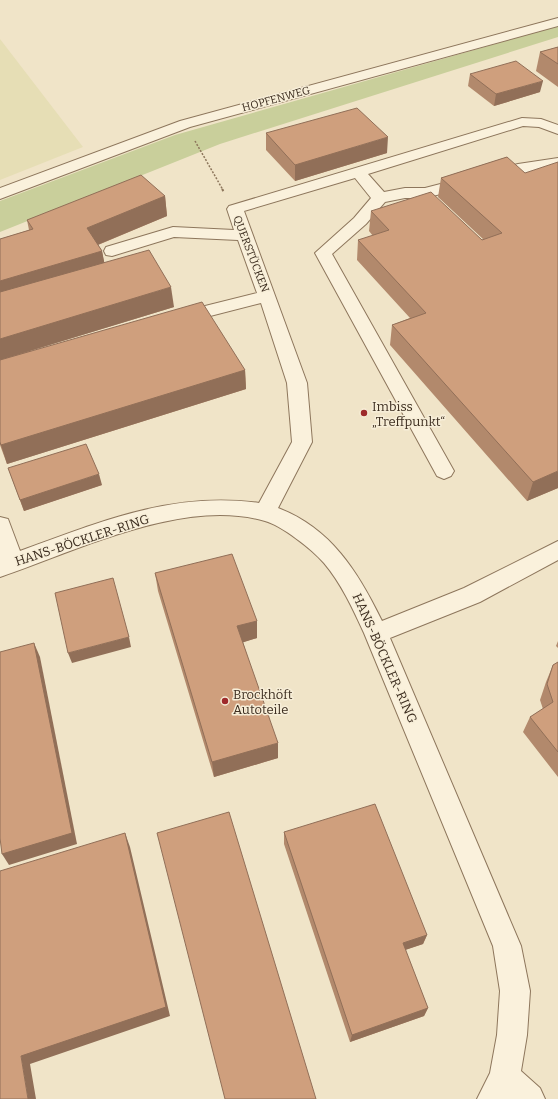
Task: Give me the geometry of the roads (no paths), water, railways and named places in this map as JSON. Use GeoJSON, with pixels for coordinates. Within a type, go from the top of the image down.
{"type":"FeatureCollection","features":[{"type":"Feature","properties":{"kind":"street","name":"HOPFENWEG"},"geometry":{"type":"LineString","coordinates":[[0,194],[185,124],[558,22]]}},
{"type":"Feature","properties":{"kind":"street","name":"QUERSTÜCKEN"},"geometry":{"type":"LineString","coordinates":[[265,512],[302,442],[297,383],[235,210],[522,122],[541,123],[558,130]]}},
{"type":"Feature","properties":{"kind":"street"},"geometry":{"type":"LineString","coordinates":[[444,471],[323,253],[360,221],[380,198],[405,193],[425,193],[518,169],[558,163]]}},
{"type":"Feature","properties":{"kind":"street"},"geometry":{"type":"LineString","coordinates":[[358,172],[380,198]]}},
{"type":"Feature","properties":{"kind":"street"},"geometry":{"type":"LineString","coordinates":[[112,251],[173,232],[244,235]]}},
{"type":"Feature","properties":{"kind":"street"},"geometry":{"type":"LineString","coordinates":[[160,323],[267,296]]}},
{"type":"Feature","properties":{"kind":"street","name":"HANS-BÖCKLER-RING"},"geometry":{"type":"LineString","coordinates":[[6,565],[136,520],[193,508],[231,507],[265,512],[298,528],[331,555],[352,582],[376,633],[507,946],[515,991],[512,1035],[499,1088]]}},
{"type":"Feature","properties":{"kind":"street"},"geometry":{"type":"LineString","coordinates":[[0,525],[6,565]]}},
{"type":"Feature","properties":{"kind":"street"},"geometry":{"type":"LineString","coordinates":[[376,633],[472,595],[558,550]]}},
{"type":"Feature","properties":{"kind":"street"},"geometry":{"type":"LineString","coordinates":[[499,1088],[529,1099]]}},
{"type":"Feature","properties":{"kind":"place","name":"Imbiss „Treffpunkt“"},"geometry":{"type":"Point","coordinates":[364,413]}},
{"type":"Feature","properties":{"kind":"place","name":"Brockhöft Autoteile"},"geometry":{"type":"Point","coordinates":[225,701]}}]}
